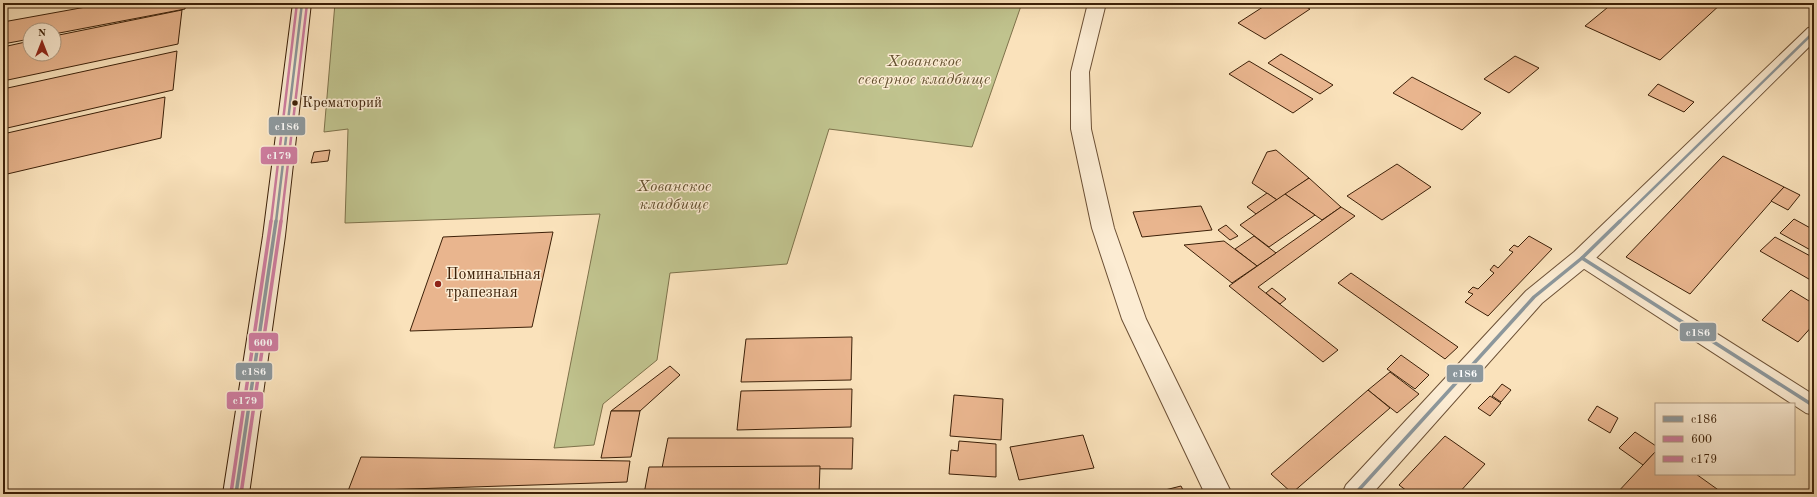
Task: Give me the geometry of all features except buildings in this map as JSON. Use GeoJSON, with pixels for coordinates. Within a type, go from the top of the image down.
{"type":"FeatureCollection","features":[{"type":"Feature","properties":{"kind":"street"},"geometry":{"type":"LineString","coordinates":[[236,494],[274,236],[302,3]]}},
{"type":"Feature","properties":{"kind":"street"},"geometry":{"type":"LineString","coordinates":[[1097,3],[1080,72],[1081,129],[1103,228],[1134,319],[1219,494]]}},
{"type":"Feature","properties":{"kind":"street"},"geometry":{"type":"LineString","coordinates":[[1355,494],[1534,297],[1582,258],[1814,32]]}},
{"type":"Feature","properties":{"kind":"street"},"geometry":{"type":"LineString","coordinates":[[1582,258],[1814,406]]}},
{"type":"Feature","properties":{"kind":"green space"},"geometry":{"type":"Polygon","coordinates":[[[335,3],[1022,3],[972,147],[829,129],[787,264],[670,273],[657,360],[603,404],[594,445],[554,448],[600,214],[345,223],[348,129],[324,132],[335,3]]]}},
{"type":"Feature","properties":{"kind":"transit line","name":"с179"},"geometry":{"type":"LineString","coordinates":[[231,493],[269,235],[297,3]]}},
{"type":"Feature","properties":{"kind":"transit line","name":"с186"},"geometry":{"type":"LineString","coordinates":[[236,494],[274,236],[302,3]]}},
{"type":"Feature","properties":{"kind":"transit line","name":"600"},"geometry":{"type":"LineString","coordinates":[[241,494],[279,237],[307,4]]}},
{"type":"Feature","properties":{"kind":"transit line","name":"с186"},"geometry":{"type":"LineString","coordinates":[[1355,494],[1534,297],[1582,258],[1814,32]]}},
{"type":"Feature","properties":{"kind":"transit line","name":"с186"},"geometry":{"type":"LineString","coordinates":[[1582,258],[1814,406]]}},
{"type":"Feature","properties":{"kind":"place","name":"Крематорий"},"geometry":{"type":"Point","coordinates":[295,103]}},
{"type":"Feature","properties":{"kind":"place","name":"Поминальная трапезная"},"geometry":{"type":"Point","coordinates":[438,284]}},
{"type":"Feature","properties":{"kind":"park label","name":"Хованское северное кладбище"},"geometry":{"type":"Point","coordinates":[924,71]}},
{"type":"Feature","properties":{"kind":"park label","name":"Хованское кладбище"},"geometry":{"type":"Point","coordinates":[674,196]}}]}
